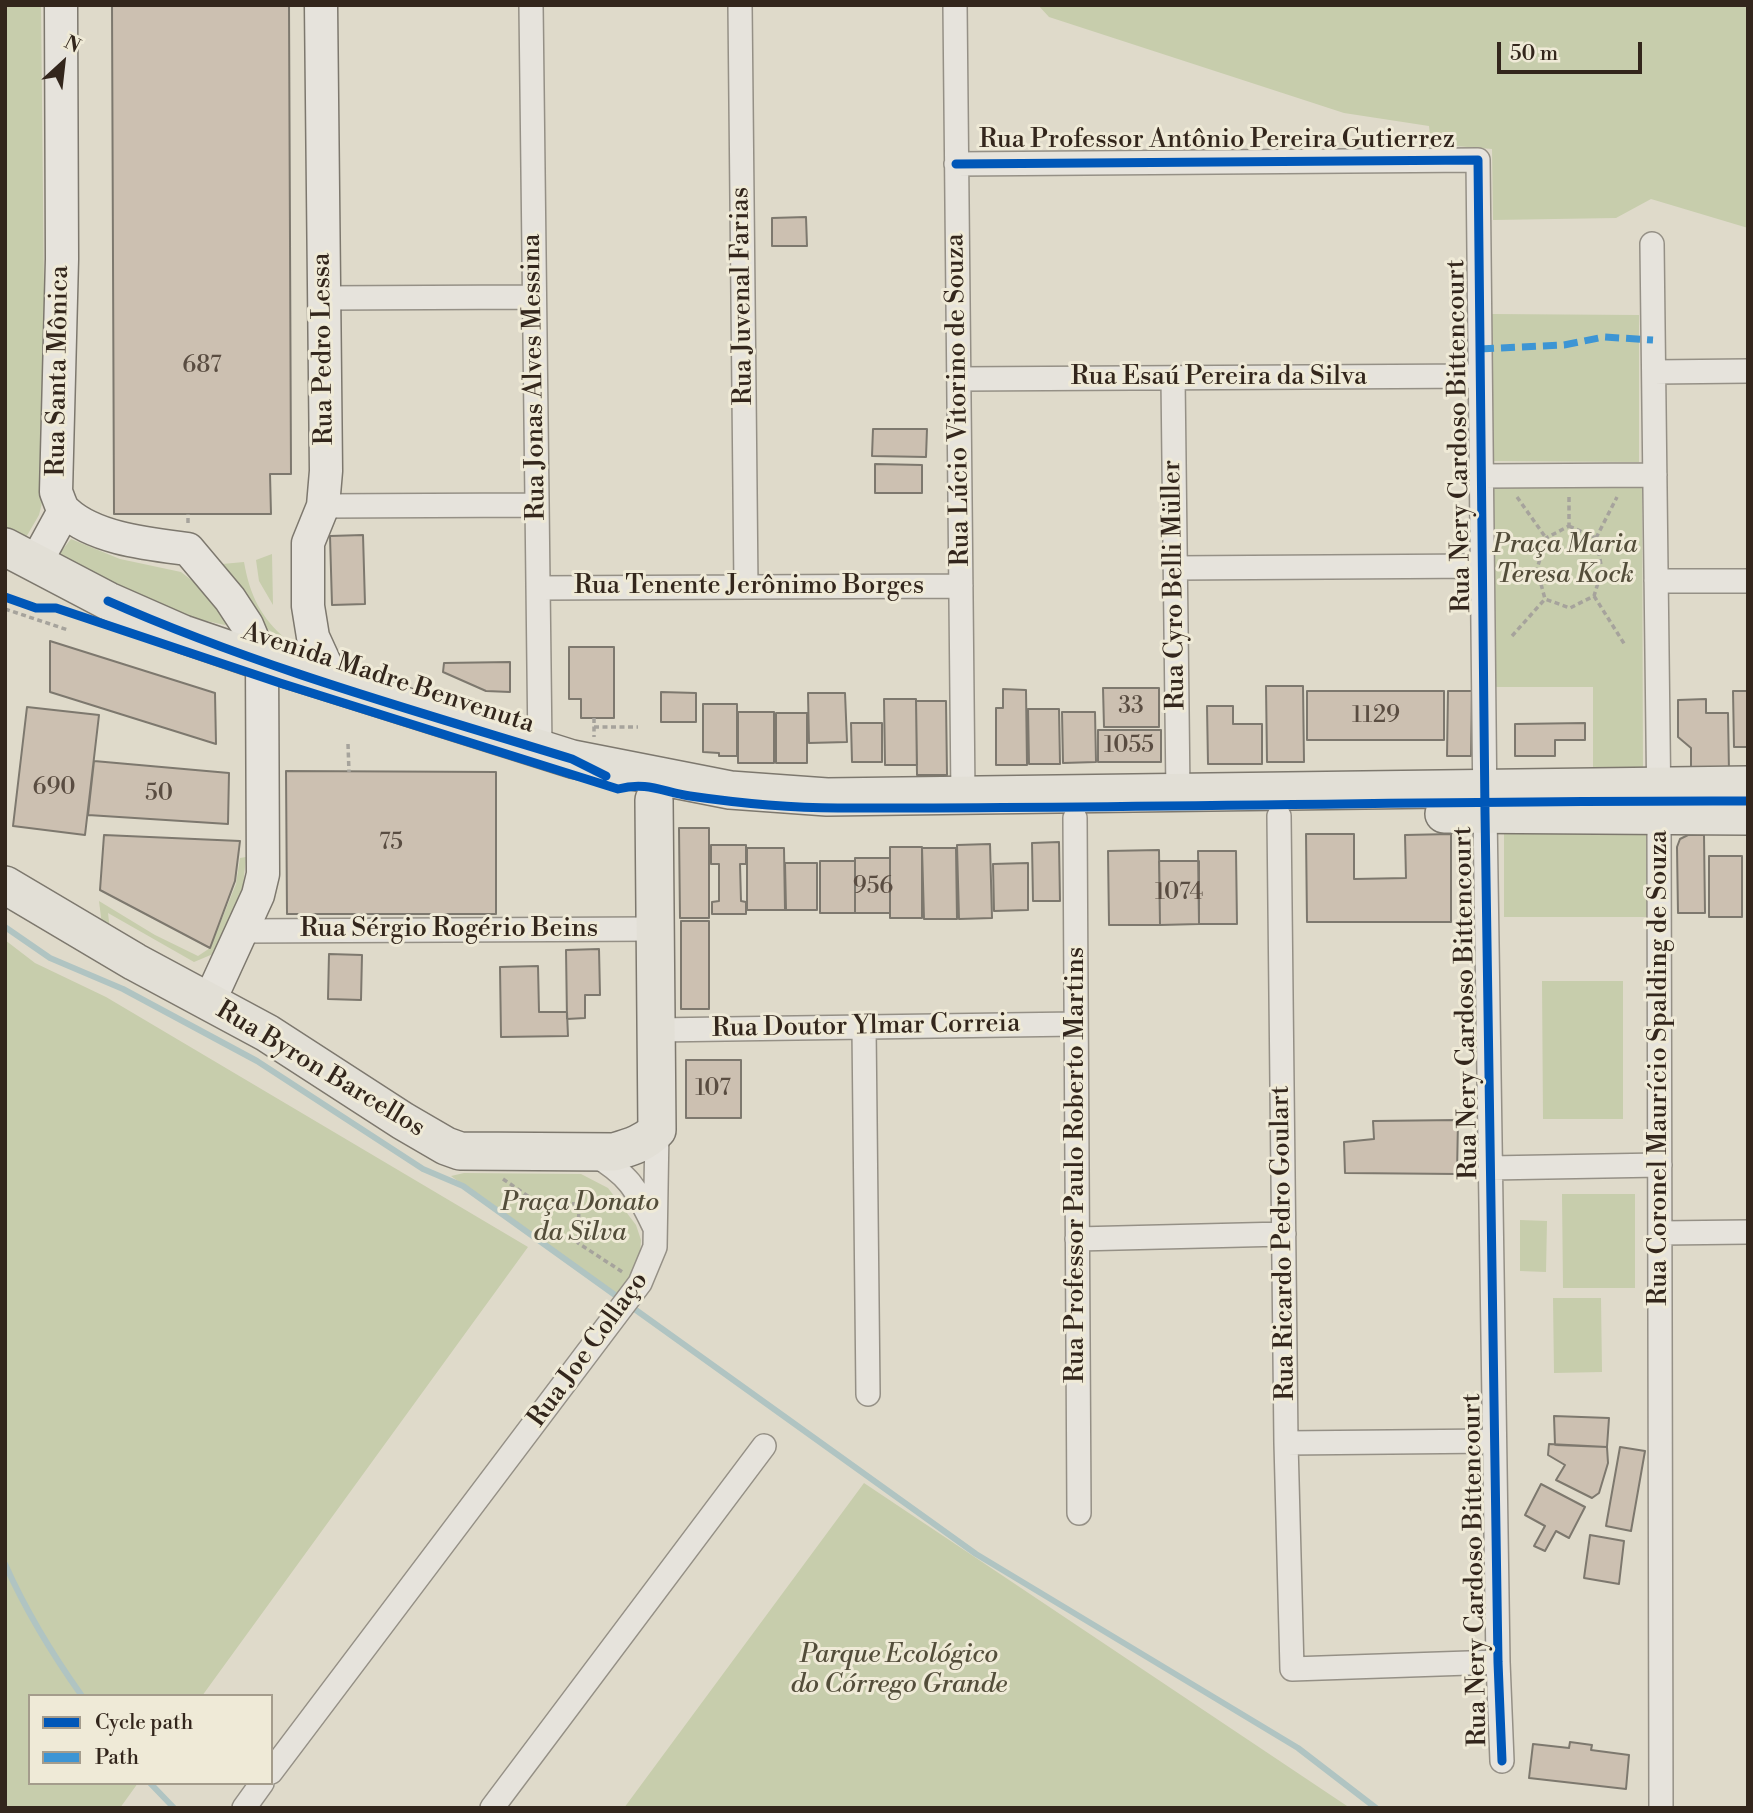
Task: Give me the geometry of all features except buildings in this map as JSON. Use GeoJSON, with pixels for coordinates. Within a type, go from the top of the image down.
{"type":"FeatureCollection","features":[{"type":"Feature","properties":{"kind":"main road","name":"Avenida Madre Benvenuta"},"geometry":{"type":"LineString","coordinates":[[20,556],[150,620],[262,661],[335,685],[569,752],[730,790],[784,796],[1178,793],[1485,801],[1658,801],[1748,816]]}},
{"type":"Feature","properties":{"kind":"main road","name":"Avenida Madre Benvenuta"},"geometry":{"type":"LineString","coordinates":[[569,752],[654,800],[741,813],[815,820],[1279,816],[1485,801]]}},
{"type":"Feature","properties":{"kind":"main road","name":"Avenida Madre Benvenuta"},"geometry":{"type":"LineString","coordinates":[[1658,801],[1748,785]]}},
{"type":"Feature","properties":{"kind":"main road","name":"Rua Joe Collaço"},"geometry":{"type":"LineString","coordinates":[[654,800],[657,1130]]}},
{"type":"Feature","properties":{"kind":"main road","name":"Rua Byron Barcellos"},"geometry":{"type":"LineString","coordinates":[[5,886],[267,1033],[402,1121],[446,1146],[460,1151],[614,1152],[635,1146],[657,1130]]}},
{"type":"Feature","properties":{"kind":"street","name":"Rua Santa Mônica"},"geometry":{"type":"LineString","coordinates":[[61,5],[62,259],[57,492],[64,511],[88,526],[130,540],[188,550],[230,599],[247,625],[262,661]]}},
{"type":"Feature","properties":{"kind":"street","name":"Rua Pedro Lessa"},"geometry":{"type":"LineString","coordinates":[[321,5],[326,471],[323,506],[308,543],[308,606],[313,637],[335,685]]}},
{"type":"Feature","properties":{"kind":"street","name":"Rua Jonas Alves Messina"},"geometry":{"type":"LineString","coordinates":[[531,5],[538,588],[569,752]]}},
{"type":"Feature","properties":{"kind":"street","name":"Rua Juvenal Farias"},"geometry":{"type":"LineString","coordinates":[[740,5],[746,587]]}},
{"type":"Feature","properties":{"kind":"street","name":"Rua Lúcio Vitorino de Souza"},"geometry":{"type":"LineString","coordinates":[[955,5],[963,796]]}},
{"type":"Feature","properties":{"kind":"street","name":"Rua Professor Antônio Pereira Gutierrez"},"geometry":{"type":"LineString","coordinates":[[956,164],[1478,160]]}},
{"type":"Feature","properties":{"kind":"street","name":"Rua Nery Cardoso Bittencourt"},"geometry":{"type":"LineString","coordinates":[[1478,160],[1494,1441],[1502,1761]]}},
{"type":"Feature","properties":{"kind":"street","name":"Rua Coronel Maurício Spalding de Souza"},"geometry":{"type":"LineString","coordinates":[[1652,244],[1661,1233],[1661,1808]]}},
{"type":"Feature","properties":{"kind":"street"},"geometry":{"type":"LineString","coordinates":[[324,298],[534,297]]}},
{"type":"Feature","properties":{"kind":"street"},"geometry":{"type":"LineString","coordinates":[[1654,372],[1748,371]]}},
{"type":"Feature","properties":{"kind":"street","name":"Rua Esaú Pereira da Silva"},"geometry":{"type":"LineString","coordinates":[[959,379],[1480,376]]}},
{"type":"Feature","properties":{"kind":"street","name":"Rua Cyro Belli Müller"},"geometry":{"type":"LineString","coordinates":[[1173,378],[1178,793]]}},
{"type":"Feature","properties":{"kind":"street"},"geometry":{"type":"LineString","coordinates":[[1482,476],[1655,475]]}},
{"type":"Feature","properties":{"kind":"street"},"geometry":{"type":"LineString","coordinates":[[323,506],[537,505]]}},
{"type":"Feature","properties":{"kind":"street"},"geometry":{"type":"LineString","coordinates":[[20,556],[64,511]]}},
{"type":"Feature","properties":{"kind":"street"},"geometry":{"type":"LineString","coordinates":[[1175,568],[1482,566]]}},
{"type":"Feature","properties":{"kind":"street"},"geometry":{"type":"LineString","coordinates":[[1656,581],[1748,581]]}},
{"type":"Feature","properties":{"kind":"street","name":"Rua Tenente Jerônimo Borges"},"geometry":{"type":"LineString","coordinates":[[538,588],[961,586]]}},
{"type":"Feature","properties":{"kind":"street"},"geometry":{"type":"LineString","coordinates":[[209,1002],[243,931],[258,895],[263,874],[262,661]]}},
{"type":"Feature","properties":{"kind":"street","name":"Rua Ricardo Pedro Goulart"},"geometry":{"type":"LineString","coordinates":[[1279,816],[1286,1443],[1292,1669],[1498,1662]]}},
{"type":"Feature","properties":{"kind":"street","name":"Rua Professor Paulo Roberto Martins"},"geometry":{"type":"LineString","coordinates":[[1075,818],[1079,1513]]}},
{"type":"Feature","properties":{"kind":"street","name":"Rua Sérgio Rogério Beins"},"geometry":{"type":"LineString","coordinates":[[243,931],[655,929]]}},
{"type":"Feature","properties":{"kind":"street","name":"Rua Doutor Ylmar Correia"},"geometry":{"type":"LineString","coordinates":[[656,1030],[1076,1024]]}},
{"type":"Feature","properties":{"kind":"street"},"geometry":{"type":"LineString","coordinates":[[864,1028],[868,1394]]}},
{"type":"Feature","properties":{"kind":"street","name":"Rua Joe Collaço"},"geometry":{"type":"LineString","coordinates":[[273,1769],[637,1288],[652,1259],[657,1232],[657,1130]]}},
{"type":"Feature","properties":{"kind":"street"},"geometry":{"type":"LineString","coordinates":[[591,1153],[614,1167],[636,1188],[657,1232]]}},
{"type":"Feature","properties":{"kind":"street"},"geometry":{"type":"LineString","coordinates":[[1490,1168],[1660,1165]]}},
{"type":"Feature","properties":{"kind":"street"},"geometry":{"type":"LineString","coordinates":[[1661,1233],[1748,1232]]}},
{"type":"Feature","properties":{"kind":"street"},"geometry":{"type":"LineString","coordinates":[[1077,1239],[1284,1234]]}},
{"type":"Feature","properties":{"kind":"street"},"geometry":{"type":"LineString","coordinates":[[1286,1443],[1494,1441]]}},
{"type":"Feature","properties":{"kind":"street"},"geometry":{"type":"LineString","coordinates":[[492,1808],[764,1446]]}},
{"type":"Feature","properties":{"kind":"street"},"geometry":{"type":"LineString","coordinates":[[244,1808],[261,1785]]}},
{"type":"Feature","properties":{"kind":"path"},"geometry":{"type":"LineString","coordinates":[[1569,486],[1569,526]]}},
{"type":"Feature","properties":{"kind":"path"},"geometry":{"type":"LineString","coordinates":[[1510,487],[1546,538]]}},
{"type":"Feature","properties":{"kind":"path"},"geometry":{"type":"LineString","coordinates":[[1545,599],[1570,608],[1594,596],[1602,570],[1596,538],[1617,497]]}},
{"type":"Feature","properties":{"kind":"path"},"geometry":{"type":"LineString","coordinates":[[1545,599],[1537,569],[1546,538],[1569,526]]}},
{"type":"Feature","properties":{"kind":"path"},"geometry":{"type":"LineString","coordinates":[[1569,526],[1596,538]]}},
{"type":"Feature","properties":{"kind":"path"},"geometry":{"type":"LineString","coordinates":[[1602,570],[1624,571]]}},
{"type":"Feature","properties":{"kind":"path"},"geometry":{"type":"LineString","coordinates":[[1594,596],[1625,645]]}},
{"type":"Feature","properties":{"kind":"path"},"geometry":{"type":"LineString","coordinates":[[1512,636],[1545,599]]}},
{"type":"Feature","properties":{"kind":"path"},"geometry":{"type":"LineString","coordinates":[[5,609],[68,630]]}},
{"type":"Feature","properties":{"kind":"path"},"geometry":{"type":"LineString","coordinates":[[569,752],[594,727],[594,718]]}},
{"type":"Feature","properties":{"kind":"path"},"geometry":{"type":"LineString","coordinates":[[594,727],[638,727]]}},
{"type":"Feature","properties":{"kind":"path"},"geometry":{"type":"LineString","coordinates":[[348,744],[349,772]]}},
{"type":"Feature","properties":{"kind":"path"},"geometry":{"type":"LineString","coordinates":[[494,1173],[538,1203],[579,1204],[578,1243],[637,1288]]}},
{"type":"Feature","properties":{"kind":"green space"},"geometry":{"type":"Polygon","coordinates":[[[5,5],[41,5],[46,487],[39,515],[25,539],[5,526],[5,5]]]}},
{"type":"Feature","properties":{"kind":"green space"},"geometry":{"type":"Polygon","coordinates":[[[1038,5],[1748,5],[1748,228],[1651,199],[1616,218],[1493,220],[1492,149],[1431,144],[1429,126],[1344,113],[1049,17],[1038,5]]]}},
{"type":"Feature","properties":{"kind":"green space"},"geometry":{"type":"Polygon","coordinates":[[[1492,314],[1639,315],[1639,462],[1492,461],[1492,314]]]}},
{"type":"Feature","properties":{"kind":"green space","name":"Praça Maria Teresa Kock"},"geometry":{"type":"Polygon","coordinates":[[[1488,485],[1642,485],[1643,776],[1593,776],[1593,687],[1489,687],[1488,485]]]}},
{"type":"Feature","properties":{"kind":"green space"},"geometry":{"type":"Polygon","coordinates":[[[71,539],[120,559],[181,572],[203,589],[232,622],[225,625],[160,611],[52,563],[71,539]]]}},
{"type":"Feature","properties":{"kind":"green space"},"geometry":{"type":"Polygon","coordinates":[[[272,554],[273,605],[259,581],[256,560],[272,554]]]}},
{"type":"Feature","properties":{"kind":"green space"},"geometry":{"type":"Polygon","coordinates":[[[244,562],[258,606],[287,640],[267,629],[234,582],[211,565],[244,562]]]}},
{"type":"Feature","properties":{"kind":"green space"},"geometry":{"type":"Polygon","coordinates":[[[1504,828],[1648,828],[1649,917],[1504,917],[1504,828]]]}},
{"type":"Feature","properties":{"kind":"green space"},"geometry":{"type":"Polygon","coordinates":[[[246,857],[243,887],[213,954],[194,962],[108,913],[110,930],[102,925],[99,901],[155,935],[198,956],[210,948],[236,884],[240,858],[246,857]]]}},
{"type":"Feature","properties":{"kind":"green space"},"geometry":{"type":"Polygon","coordinates":[[[5,940],[35,963],[106,997],[528,1247],[203,1694],[28,1694],[28,1785],[137,1785],[120,1808],[5,1808],[5,940]]]}},
{"type":"Feature","properties":{"kind":"green space"},"geometry":{"type":"Polygon","coordinates":[[[1542,981],[1623,981],[1623,1119],[1543,1119],[1542,981]]]}},
{"type":"Feature","properties":{"kind":"green space","name":"Praça Donato da Silva"},"geometry":{"type":"Polygon","coordinates":[[[464,1173],[581,1174],[608,1188],[636,1225],[641,1240],[640,1255],[620,1299],[451,1176],[464,1173]]]}},
{"type":"Feature","properties":{"kind":"green space"},"geometry":{"type":"Polygon","coordinates":[[[1562,1194],[1635,1194],[1635,1288],[1563,1288],[1562,1194]]]}},
{"type":"Feature","properties":{"kind":"green space"},"geometry":{"type":"Polygon","coordinates":[[[1520,1220],[1547,1221],[1546,1272],[1520,1271],[1520,1220]]]}},
{"type":"Feature","properties":{"kind":"green space"},"geometry":{"type":"Polygon","coordinates":[[[1553,1298],[1601,1298],[1602,1372],[1554,1373],[1553,1298]]]}},
{"type":"Feature","properties":{"kind":"green space","name":"Parque Ecológico do Córrego Grande"},"geometry":{"type":"Polygon","coordinates":[[[864,1483],[1350,1808],[624,1808],[864,1483]]]}},
{"type":"Feature","properties":{"kind":"waterway"},"geometry":{"type":"LineString","coordinates":[[5,927],[50,958],[123,989],[257,1061],[423,1169],[463,1186],[976,1554],[1298,1748],[1376,1808]]}},
{"type":"Feature","properties":{"kind":"waterway"},"geometry":{"type":"LineString","coordinates":[[5,1564],[40,1632],[81,1694]]}},
{"type":"Feature","properties":{"kind":"waterway"},"geometry":{"type":"LineString","coordinates":[[152,1785],[174,1808]]}},
{"type":"Feature","properties":{"kind":"marked path"},"geometry":{"type":"LineString","coordinates":[[1480,349],[1564,345],[1604,337],[1653,340]]}},
{"type":"Feature","properties":{"kind":"cycle path"},"geometry":{"type":"LineString","coordinates":[[956,164],[1478,160],[1485,813],[1498,1662],[1502,1761]]}},
{"type":"Feature","properties":{"kind":"cycle path"},"geometry":{"type":"LineString","coordinates":[[5,597],[36,608],[56,608],[280,683],[618,789],[638,786],[726,801],[838,808],[1748,801]]}},
{"type":"Feature","properties":{"kind":"cycle path"},"geometry":{"type":"LineString","coordinates":[[108,601],[221,647],[572,759],[606,776]]}}]}
